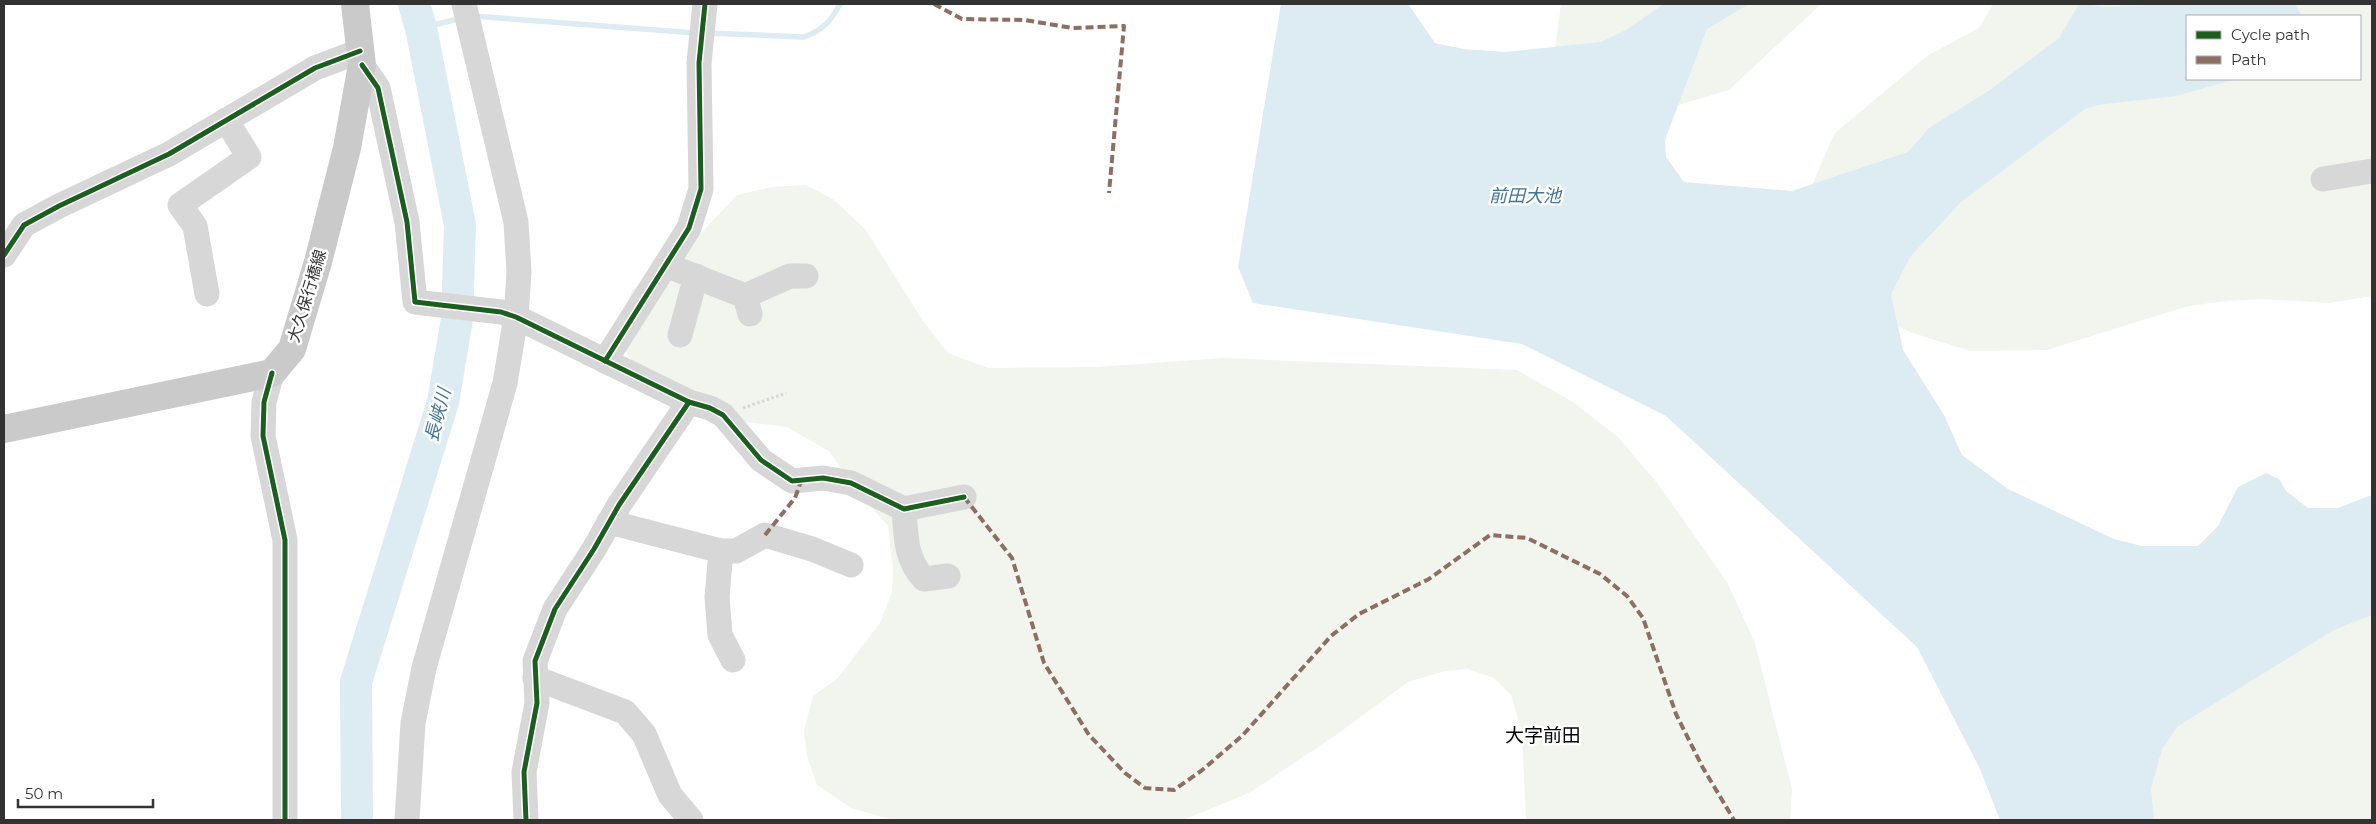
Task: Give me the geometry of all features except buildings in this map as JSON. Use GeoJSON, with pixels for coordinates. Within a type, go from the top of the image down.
{"type":"FeatureCollection","features":[{"type":"Feature","properties":{"kind":"main road","name":"大久保行橋線"},"geometry":{"type":"LineString","coordinates":[[272,373],[292,349],[318,262],[347,148],[361,58],[355,4]]}},
{"type":"Feature","properties":{"kind":"main road"},"geometry":{"type":"LineString","coordinates":[[4,429],[272,373]]}},
{"type":"Feature","properties":{"kind":"street"},"geometry":{"type":"LineString","coordinates":[[407,820],[413,723],[424,668],[505,383],[508,314],[519,272],[516,222],[464,4]]}},
{"type":"Feature","properties":{"kind":"street"},"geometry":{"type":"LineString","coordinates":[[605,361],[690,228],[701,189],[699,64],[705,4]]}},
{"type":"Feature","properties":{"kind":"street"},"geometry":{"type":"LineString","coordinates":[[4,255],[24,225],[59,206],[169,154],[314,68],[361,58],[378,88],[407,222],[415,302],[508,314],[689,402],[710,408],[723,415],[760,460],[792,481],[823,478],[851,483],[904,509],[964,497]]}},
{"type":"Feature","properties":{"kind":"street"},"geometry":{"type":"LineString","coordinates":[[207,294],[195,226],[180,205],[250,157],[226,120]]}},
{"type":"Feature","properties":{"kind":"street"},"geometry":{"type":"LineString","coordinates":[[2323,179],[2372,171]]}},
{"type":"Feature","properties":{"kind":"street"},"geometry":{"type":"LineString","coordinates":[[666,265],[696,276],[748,305],[790,276],[806,276]]}},
{"type":"Feature","properties":{"kind":"street"},"geometry":{"type":"LineString","coordinates":[[680,335],[696,276]]}},
{"type":"Feature","properties":{"kind":"street"},"geometry":{"type":"LineString","coordinates":[[272,373],[264,402],[263,436],[285,540],[285,820]]}},
{"type":"Feature","properties":{"kind":"street"},"geometry":{"type":"LineString","coordinates":[[526,820],[524,772],[537,703],[534,661],[554,609],[689,402]]}},
{"type":"Feature","properties":{"kind":"street"},"geometry":{"type":"LineString","coordinates":[[904,509],[907,548],[914,568],[937,583]]}},
{"type":"Feature","properties":{"kind":"street"},"geometry":{"type":"LineString","coordinates":[[609,522],[722,551],[736,551],[764,534],[812,549],[851,565]]}},
{"type":"Feature","properties":{"kind":"street"},"geometry":{"type":"LineString","coordinates":[[722,551],[717,597],[720,634],[733,660]]}},
{"type":"Feature","properties":{"kind":"street"},"geometry":{"type":"LineString","coordinates":[[535,678],[625,712],[644,734],[670,795],[691,820]]}},
{"type":"Feature","properties":{"kind":"path"},"geometry":{"type":"LineString","coordinates":[[723,415],[786,394]]}},
{"type":"Feature","properties":{"kind":"shaded area"},"geometry":{"type":"Polygon","coordinates":[[[1561,4],[1821,4],[1729,90],[1648,114],[1555,49],[1561,4]]]}},
{"type":"Feature","properties":{"kind":"shaded area"},"geometry":{"type":"Polygon","coordinates":[[[1993,4],[2372,4],[2372,296],[2330,303],[2260,299],[2217,302],[2185,307],[2047,350],[1970,351],[1913,333],[1842,303],[1823,240],[1813,183],[1834,134],[1927,56],[1979,28],[1993,4]]]}},
{"type":"Feature","properties":{"kind":"shaded area"},"geometry":{"type":"Polygon","coordinates":[[[806,185],[834,200],[865,229],[923,321],[948,353],[988,368],[1097,367],[1223,358],[1517,370],[1573,402],[1618,437],[1658,484],[1727,582],[1755,643],[1792,789],[1790,820],[1526,820],[1522,732],[1511,695],[1494,678],[1468,669],[1445,671],[1408,682],[1336,735],[1249,793],[1183,820],[893,820],[851,808],[817,785],[807,756],[804,730],[813,696],[837,679],[880,623],[892,592],[893,569],[888,526],[860,494],[829,451],[787,427],[730,420],[651,382],[628,356],[620,330],[632,290],[673,263],[737,195],[772,187],[806,185]]]}},
{"type":"Feature","properties":{"kind":"shaded area"},"geometry":{"type":"Polygon","coordinates":[[[2372,550],[2372,820],[2149,820],[2132,708],[2372,550]]]}},
{"type":"Feature","properties":{"kind":"water","name":"前田大池"},"geometry":{"type":"Polygon","coordinates":[[[1281,4],[1408,4],[1435,43],[1463,49],[1506,52],[1601,42],[1626,30],[1664,4],[1749,4],[1707,29],[1665,140],[1666,157],[1684,182],[1792,191],[1908,152],[1929,128],[1990,90],[2059,38],[2079,4],[2108,7],[2172,4],[2295,4],[2301,15],[2186,15],[2186,80],[2232,80],[2176,96],[2097,105],[2085,109],[1961,202],[1910,257],[1891,294],[1903,350],[1944,415],[1962,455],[2008,489],[2114,539],[2142,546],[2198,546],[2218,526],[2238,487],[2266,473],[2279,479],[2286,491],[2308,508],[2338,508],[2372,495],[2372,615],[2334,630],[2178,726],[2162,749],[2151,789],[2154,820],[2000,820],[1980,769],[1917,647],[1666,416],[1522,344],[1253,303],[1238,267],[1281,4]]]}},
{"type":"Feature","properties":{"kind":"waterway","name":"長峡川"},"geometry":{"type":"LineString","coordinates":[[357,820],[356,682],[443,402],[457,319],[460,225],[421,28],[414,4]]}},
{"type":"Feature","properties":{"kind":"waterway"},"geometry":{"type":"LineString","coordinates":[[707,33],[804,37],[826,24],[840,4]]}},
{"type":"Feature","properties":{"kind":"waterway"},"geometry":{"type":"LineString","coordinates":[[473,16],[696,33]]}},
{"type":"Feature","properties":{"kind":"waterway"},"geometry":{"type":"LineString","coordinates":[[421,28],[462,18]]}},
{"type":"Feature","properties":{"kind":"marked path"},"geometry":{"type":"LineString","coordinates":[[934,4],[962,19],[1025,20],[1072,28],[1124,26],[1109,193]]}},
{"type":"Feature","properties":{"kind":"marked path"},"geometry":{"type":"LineString","coordinates":[[765,535],[795,498],[801,481]]}},
{"type":"Feature","properties":{"kind":"marked path"},"geometry":{"type":"LineString","coordinates":[[964,497],[1012,558],[1044,663],[1089,735],[1125,773],[1145,788],[1174,790],[1201,771],[1242,736],[1331,636],[1359,614],[1429,579],[1490,535],[1527,538],[1600,574],[1627,596],[1643,618],[1676,714],[1703,768],[1734,820]]}},
{"type":"Feature","properties":{"kind":"cycle path"},"geometry":{"type":"LineString","coordinates":[[605,361],[689,228],[701,189],[699,63],[705,4]]}},
{"type":"Feature","properties":{"kind":"cycle path"},"geometry":{"type":"LineString","coordinates":[[4,255],[24,225],[59,206],[169,154],[315,68],[360,51]]}},
{"type":"Feature","properties":{"kind":"cycle path"},"geometry":{"type":"LineString","coordinates":[[362,65],[378,88],[407,222],[415,302],[501,312],[516,317],[689,402],[710,408],[723,415],[761,460],[792,481],[823,478],[851,483],[904,509],[964,497]]}},
{"type":"Feature","properties":{"kind":"cycle path"},"geometry":{"type":"LineString","coordinates":[[272,373],[264,402],[263,436],[285,540],[285,820]]}},
{"type":"Feature","properties":{"kind":"cycle path"},"geometry":{"type":"LineString","coordinates":[[526,820],[524,772],[537,703],[535,661],[555,609],[594,549],[619,505],[689,402]]}},
{"type":"Feature","properties":{"kind":"district","name":"大字前田"},"geometry":{"type":"Point","coordinates":[1543,735]}}]}
